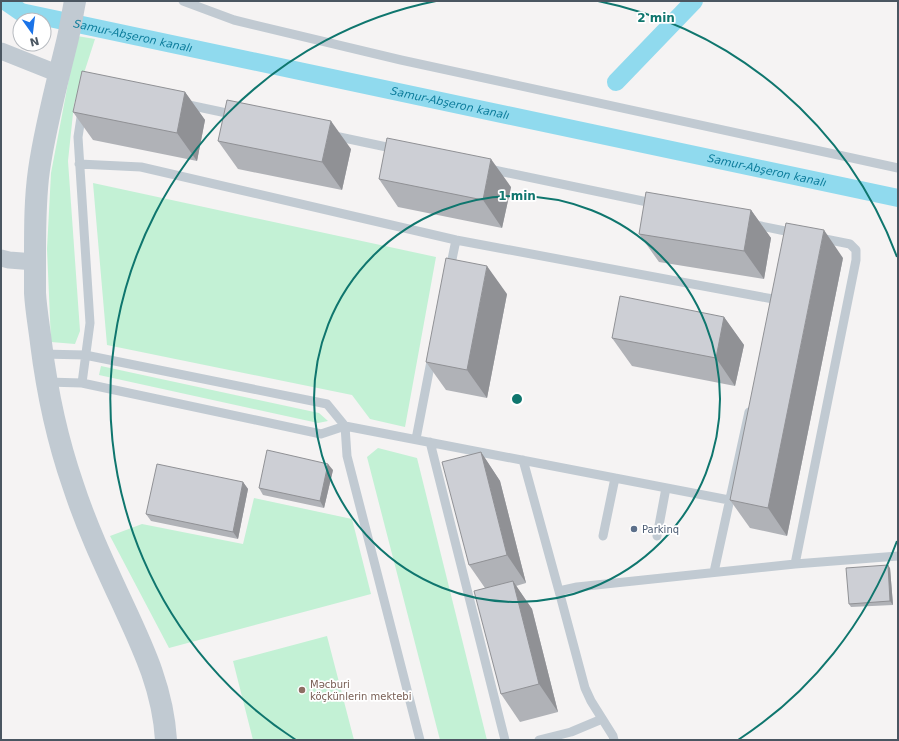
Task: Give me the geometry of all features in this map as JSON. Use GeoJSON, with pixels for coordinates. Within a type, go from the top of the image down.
{"type":"FeatureCollection","features":[{"type":"Feature","properties":{"kind":"street"},"geometry":{"type":"LineString","coordinates":[[75,1],[44,137],[39,171],[35,223],[35,262],[36,294],[42,354],[60,444],[72,485],[90,533],[141,643],[152,671],[160,697],[166,728],[166,740]]}},
{"type":"Feature","properties":{"kind":"street"},"geometry":{"type":"LineString","coordinates":[[1,51],[59,74]]}},
{"type":"Feature","properties":{"kind":"street"},"geometry":{"type":"LineString","coordinates":[[1,258],[35,262]]}},
{"type":"Feature","properties":{"kind":"lane"},"geometry":{"type":"LineString","coordinates":[[183,1],[234,20],[400,60],[898,168]]}},
{"type":"Feature","properties":{"kind":"lane"},"geometry":{"type":"LineString","coordinates":[[176,103],[246,117]]}},
{"type":"Feature","properties":{"kind":"lane"},"geometry":{"type":"LineString","coordinates":[[82,383],[90,323],[78,138],[83,104]]}},
{"type":"Feature","properties":{"kind":"lane"},"geometry":{"type":"LineString","coordinates":[[323,134],[409,152]]}},
{"type":"Feature","properties":{"kind":"lane"},"geometry":{"type":"LineString","coordinates":[[79,164],[141,167],[456,240],[773,299]]}},
{"type":"Feature","properties":{"kind":"lane"},"geometry":{"type":"LineString","coordinates":[[478,166],[664,205]]}},
{"type":"Feature","properties":{"kind":"lane"},"geometry":{"type":"LineString","coordinates":[[741,222],[787,235],[807,235],[850,244],[856,250],[856,260],[795,564]]}},
{"type":"Feature","properties":{"kind":"lane"},"geometry":{"type":"LineString","coordinates":[[448,278],[456,240]]}},
{"type":"Feature","properties":{"kind":"lane"},"geometry":{"type":"LineString","coordinates":[[416,439],[434,347]]}},
{"type":"Feature","properties":{"kind":"lane"},"geometry":{"type":"LineString","coordinates":[[42,354],[85,355],[326,404],[345,426],[347,456],[420,740]]}},
{"type":"Feature","properties":{"kind":"lane"},"geometry":{"type":"LineString","coordinates":[[47,382],[82,383],[321,434],[345,426],[729,500]]}},
{"type":"Feature","properties":{"kind":"lane"},"geometry":{"type":"LineString","coordinates":[[714,572],[750,407]]}},
{"type":"Feature","properties":{"kind":"lane"},"geometry":{"type":"LineString","coordinates":[[430,442],[505,740]]}},
{"type":"Feature","properties":{"kind":"lane"},"geometry":{"type":"LineString","coordinates":[[522,460],[585,688],[614,740]]}},
{"type":"Feature","properties":{"kind":"lane"},"geometry":{"type":"LineString","coordinates":[[603,536],[615,478]]}},
{"type":"Feature","properties":{"kind":"lane"},"geometry":{"type":"LineString","coordinates":[[656,536],[666,488]]}},
{"type":"Feature","properties":{"kind":"lane"},"geometry":{"type":"LineString","coordinates":[[559,591],[577,586],[795,564],[898,556]]}},
{"type":"Feature","properties":{"kind":"lane"},"geometry":{"type":"LineString","coordinates":[[539,740],[571,732],[602,719]]}},
{"type":"Feature","properties":{"kind":"green space"},"geometry":{"type":"Polygon","coordinates":[[[77,36],[95,39],[74,104],[68,161],[80,331],[75,344],[51,342],[47,249],[51,173],[77,36]]]}},
{"type":"Feature","properties":{"kind":"green space"},"geometry":{"type":"Polygon","coordinates":[[[93,183],[436,257],[405,427],[370,419],[352,395],[107,345],[93,183]]]}},
{"type":"Feature","properties":{"kind":"green space"},"geometry":{"type":"Polygon","coordinates":[[[101,366],[319,413],[328,421],[318,423],[99,375],[101,366]]]}},
{"type":"Feature","properties":{"kind":"green space"},"geometry":{"type":"Polygon","coordinates":[[[378,448],[417,458],[487,740],[440,740],[367,457],[378,448]]]}},
{"type":"Feature","properties":{"kind":"green space"},"geometry":{"type":"Polygon","coordinates":[[[254,498],[352,519],[371,594],[169,648],[110,536],[142,524],[243,544],[254,498]]]}},
{"type":"Feature","properties":{"kind":"green space"},"geometry":{"type":"Polygon","coordinates":[[[327,636],[354,740],[253,740],[233,661],[327,636]]]}},
{"type":"Feature","properties":{"kind":"building"},"geometry":{"type":"Polygon","coordinates":[[[82,71],[185,92],[177,133],[73,112],[82,71]]]}},
{"type":"Feature","properties":{"kind":"building"},"geometry":{"type":"Polygon","coordinates":[[[227,100],[331,121],[322,162],[218,141],[227,100]]]}},
{"type":"Feature","properties":{"kind":"building"},"geometry":{"type":"Polygon","coordinates":[[[387,138],[491,159],[483,200],[379,179],[387,138]]]}},
{"type":"Feature","properties":{"kind":"building"},"geometry":{"type":"Polygon","coordinates":[[[646,192],[751,210],[744,251],[639,234],[646,192]]]}},
{"type":"Feature","properties":{"kind":"building"},"geometry":{"type":"Polygon","coordinates":[[[786,223],[824,230],[768,508],[730,500],[786,223]]]}},
{"type":"Feature","properties":{"kind":"building"},"geometry":{"type":"Polygon","coordinates":[[[446,258],[487,266],[467,370],[426,362],[446,258]]]}},
{"type":"Feature","properties":{"kind":"building"},"geometry":{"type":"Polygon","coordinates":[[[620,296],[724,317],[716,358],[612,338],[620,296]]]}},
{"type":"Feature","properties":{"kind":"building"},"geometry":{"type":"Polygon","coordinates":[[[267,450],[328,464],[320,501],[259,488],[267,450]]]}},
{"type":"Feature","properties":{"kind":"building"},"geometry":{"type":"Polygon","coordinates":[[[481,452],[507,555],[469,565],[442,462],[481,452]]]}},
{"type":"Feature","properties":{"kind":"building"},"geometry":{"type":"Polygon","coordinates":[[[157,464],[243,482],[233,532],[146,514],[157,464]]]}},
{"type":"Feature","properties":{"kind":"building"},"geometry":{"type":"Polygon","coordinates":[[[888,565],[890,601],[849,604],[846,568],[888,565]]]}},
{"type":"Feature","properties":{"kind":"building"},"geometry":{"type":"Polygon","coordinates":[[[513,581],[539,684],[501,694],[474,591],[513,581]]]}},
{"type":"Feature","properties":{"kind":"waterway","name":"Samur-Abşeron kanalı"},"geometry":{"type":"LineString","coordinates":[[5,1],[21,12],[898,198]]}},
{"type":"Feature","properties":{"kind":"waterway"},"geometry":{"type":"LineString","coordinates":[[616,82],[694,1]]}},
{"type":"Feature","properties":{"kind":"place","name":"Parkinq"},"geometry":{"type":"Point","coordinates":[634,529]}},
{"type":"Feature","properties":{"kind":"place","name":"Məcburi köçkünlerin mektebi"},"geometry":{"type":"Point","coordinates":[302,690]}}]}
